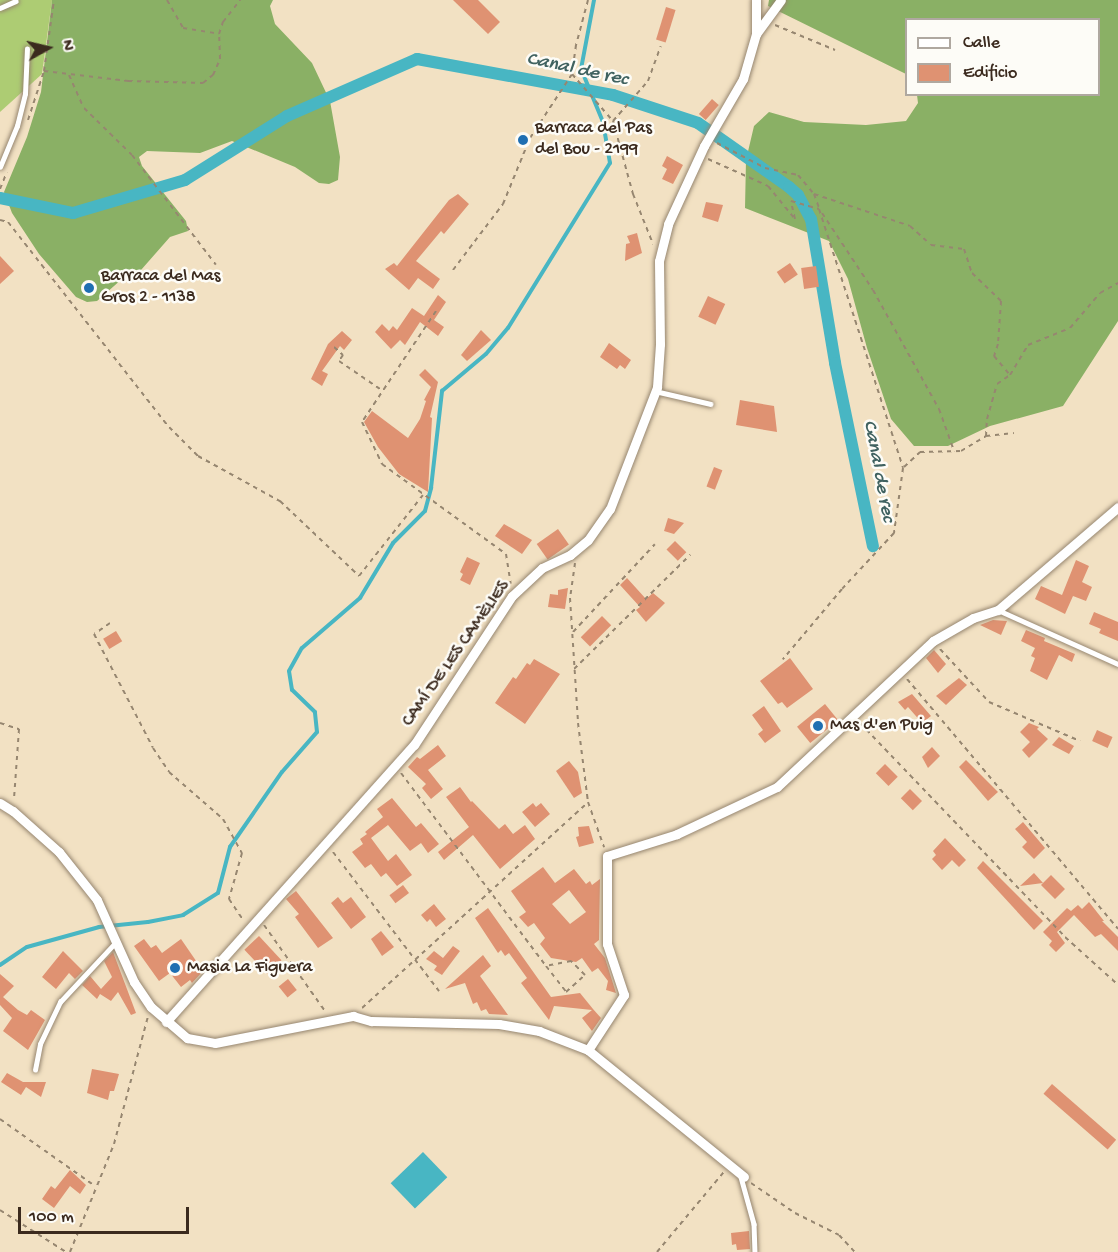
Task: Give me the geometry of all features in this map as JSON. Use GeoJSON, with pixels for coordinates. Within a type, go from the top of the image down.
{"type":"FeatureCollection","features":[{"type":"Feature","properties":{"kind":"street"},"geometry":{"type":"LineString","coordinates":[[756,0],[756,34]]}},
{"type":"Feature","properties":{"kind":"street","name":"CAMÍ DE LES CAMÈLIES"},"geometry":{"type":"LineString","coordinates":[[166,1022],[395,766],[427,726],[512,596],[542,568],[577,549],[588,540],[610,509],[655,391],[660,344],[659,261],[668,224],[700,155],[743,79],[756,34],[781,0]]}},
{"type":"Feature","properties":{"kind":"street"},"geometry":{"type":"LineString","coordinates":[[588,1050],[624,995],[607,944],[607,856],[677,834],[777,787],[933,641],[973,618],[998,610],[1118,507]]}},
{"type":"Feature","properties":{"kind":"street"},"geometry":{"type":"LineString","coordinates":[[0,803],[13,811],[59,852],[97,900],[134,982],[150,1007],[187,1038],[215,1043],[314,1022],[333,1022],[353,1016],[371,1021],[499,1024],[539,1032],[588,1050],[742,1176]]}},
{"type":"Feature","properties":{"kind":"lane"},"geometry":{"type":"LineString","coordinates":[[0,8],[16,1]]}},
{"type":"Feature","properties":{"kind":"lane"},"geometry":{"type":"LineString","coordinates":[[0,167],[17,126],[25,94],[27,49]]}},
{"type":"Feature","properties":{"kind":"lane"},"geometry":{"type":"LineString","coordinates":[[655,391],[711,404]]}},
{"type":"Feature","properties":{"kind":"lane"},"geometry":{"type":"LineString","coordinates":[[998,610],[1118,664]]}},
{"type":"Feature","properties":{"kind":"lane"},"geometry":{"type":"LineString","coordinates":[[35,1070],[40,1044],[60,1002],[116,942]]}},
{"type":"Feature","properties":{"kind":"lane"},"geometry":{"type":"LineString","coordinates":[[742,1176],[754,1224],[755,1252]]}},
{"type":"Feature","properties":{"kind":"path"},"geometry":{"type":"LineString","coordinates":[[167,0],[183,28],[219,34]]}},
{"type":"Feature","properties":{"kind":"path"},"geometry":{"type":"LineString","coordinates":[[44,71],[173,83],[203,83],[213,75],[220,59],[219,34],[223,22],[240,0]]}},
{"type":"Feature","properties":{"kind":"path"},"geometry":{"type":"LineString","coordinates":[[453,270],[503,204],[530,138],[572,74],[576,45],[588,0]]}},
{"type":"Feature","properties":{"kind":"path"},"geometry":{"type":"LineString","coordinates":[[764,21],[835,50]]}},
{"type":"Feature","properties":{"kind":"path"},"geometry":{"type":"LineString","coordinates":[[613,121],[648,81],[661,46]]}},
{"type":"Feature","properties":{"kind":"path"},"geometry":{"type":"LineString","coordinates":[[572,74],[613,121],[633,194],[659,261]]}},
{"type":"Feature","properties":{"kind":"path"},"geometry":{"type":"LineString","coordinates":[[69,75],[84,108],[132,155],[216,265]]}},
{"type":"Feature","properties":{"kind":"path"},"geometry":{"type":"LineString","coordinates":[[709,138],[765,168],[798,175],[814,194],[903,468],[894,533],[783,658]]}},
{"type":"Feature","properties":{"kind":"path"},"geometry":{"type":"LineString","coordinates":[[700,155],[768,186],[795,219],[792,201],[819,209],[879,300],[939,409],[954,451]]}},
{"type":"Feature","properties":{"kind":"path"},"geometry":{"type":"LineString","coordinates":[[814,194],[910,226],[931,245],[964,249],[972,273],[1001,301],[998,344],[994,356],[1010,375]]}},
{"type":"Feature","properties":{"kind":"path"},"geometry":{"type":"LineString","coordinates":[[0,220],[8,222],[169,427],[198,456],[280,501],[359,576],[423,495]]}},
{"type":"Feature","properties":{"kind":"path"},"geometry":{"type":"LineString","coordinates":[[986,436],[987,419],[997,384],[1010,375],[1028,345],[1070,328],[1100,293],[1118,283]]}},
{"type":"Feature","properties":{"kind":"path"},"geometry":{"type":"LineString","coordinates":[[436,311],[362,422],[382,464],[506,554],[512,596]]}},
{"type":"Feature","properties":{"kind":"path"},"geometry":{"type":"LineString","coordinates":[[334,347],[343,355],[339,361],[383,391]]}},
{"type":"Feature","properties":{"kind":"path"},"geometry":{"type":"LineString","coordinates":[[903,468],[920,452],[961,451],[986,436],[1014,433]]}},
{"type":"Feature","properties":{"kind":"path"},"geometry":{"type":"LineString","coordinates":[[572,633],[655,544]]}},
{"type":"Feature","properties":{"kind":"path"},"geometry":{"type":"LineString","coordinates":[[577,549],[570,598],[578,723],[588,802],[607,856]]}},
{"type":"Feature","properties":{"kind":"path"},"geometry":{"type":"LineString","coordinates":[[574,669],[690,555]]}},
{"type":"Feature","properties":{"kind":"path"},"geometry":{"type":"LineString","coordinates":[[110,623],[94,634],[153,748],[169,771],[223,819],[242,854],[230,899],[249,930]]}},
{"type":"Feature","properties":{"kind":"path"},"geometry":{"type":"LineString","coordinates":[[933,641],[989,702],[1080,741]]}},
{"type":"Feature","properties":{"kind":"path"},"geometry":{"type":"LineString","coordinates":[[902,671],[1118,929]]}},
{"type":"Feature","properties":{"kind":"path"},"geometry":{"type":"LineString","coordinates":[[854,716],[1065,937],[1116,983]]}},
{"type":"Feature","properties":{"kind":"path"},"geometry":{"type":"LineString","coordinates":[[0,723],[19,729],[13,811]]}},
{"type":"Feature","properties":{"kind":"path"},"geometry":{"type":"LineString","coordinates":[[395,766],[490,891],[546,966],[566,992],[585,975],[571,961],[546,966]]}},
{"type":"Feature","properties":{"kind":"path"},"geometry":{"type":"LineString","coordinates":[[353,1016],[588,802]]}},
{"type":"Feature","properties":{"kind":"path"},"geometry":{"type":"LineString","coordinates":[[326,843],[439,992]]}},
{"type":"Feature","properties":{"kind":"path"},"geometry":{"type":"LineString","coordinates":[[258,918],[333,1022]]}},
{"type":"Feature","properties":{"kind":"path"},"geometry":{"type":"LineString","coordinates":[[0,1210],[68,1252],[114,1144],[150,1007]]}},
{"type":"Feature","properties":{"kind":"path"},"geometry":{"type":"LineString","coordinates":[[0,1119],[96,1187]]}},
{"type":"Feature","properties":{"kind":"path"},"geometry":{"type":"LineString","coordinates":[[657,1252],[730,1165]]}},
{"type":"Feature","properties":{"kind":"path"},"geometry":{"type":"LineString","coordinates":[[742,1176],[795,1213],[839,1235],[855,1252]]}},
{"type":"Feature","properties":{"kind":"green space"},"geometry":{"type":"Polygon","coordinates":[[[0,0],[52,0],[42,74],[0,112],[0,0]]]}},
{"type":"Feature","properties":{"kind":"green space"},"geometry":{"type":"Polygon","coordinates":[[[52,0],[273,0],[270,6],[275,24],[312,63],[330,101],[340,157],[338,180],[329,184],[319,183],[295,167],[232,141],[200,153],[147,151],[139,157],[142,166],[186,221],[188,231],[170,237],[141,270],[131,271],[97,301],[87,302],[76,297],[39,254],[12,213],[4,192],[27,137],[41,92],[52,0]]]}},
{"type":"Feature","properties":{"kind":"green space"},"geometry":{"type":"Polygon","coordinates":[[[769,0],[1118,0],[1118,321],[1063,406],[990,426],[948,446],[914,446],[891,419],[867,348],[848,279],[829,241],[745,208],[746,160],[754,126],[769,112],[804,122],[866,125],[906,121],[918,103],[917,96],[1100,96],[1100,18],[905,18],[905,74],[768,6],[769,0]]]}},
{"type":"Feature","properties":{"kind":"water"},"geometry":{"type":"Polygon","coordinates":[[[423,1152],[447,1177],[415,1208],[391,1183],[423,1152]]]}},
{"type":"Feature","properties":{"kind":"building"},"geometry":{"type":"Polygon","coordinates":[[[453,0],[478,0],[500,22],[488,34],[453,0]]]}},
{"type":"Feature","properties":{"kind":"building"},"geometry":{"type":"Polygon","coordinates":[[[666,7],[676,10],[666,42],[656,40],[666,7]]]}},
{"type":"Feature","properties":{"kind":"building"},"geometry":{"type":"Polygon","coordinates":[[[712,99],[719,105],[706,120],[699,114],[712,99]]]}},
{"type":"Feature","properties":{"kind":"building"},"geometry":{"type":"Polygon","coordinates":[[[667,156],[683,165],[673,184],[662,179],[667,169],[662,166],[667,156]]]}},
{"type":"Feature","properties":{"kind":"building"},"geometry":{"type":"Polygon","coordinates":[[[458,194],[469,204],[444,234],[441,231],[416,261],[440,279],[433,289],[418,278],[409,290],[385,269],[394,263],[397,266],[449,200],[458,194]]]}},
{"type":"Feature","properties":{"kind":"building"},"geometry":{"type":"Polygon","coordinates":[[[706,202],[723,205],[718,222],[702,217],[706,202]]]}},
{"type":"Feature","properties":{"kind":"building"},"geometry":{"type":"Polygon","coordinates":[[[637,233],[642,253],[625,261],[626,244],[630,243],[627,236],[637,233]]]}},
{"type":"Feature","properties":{"kind":"building"},"geometry":{"type":"Polygon","coordinates":[[[0,256],[14,271],[0,284],[0,256]]]}},
{"type":"Feature","properties":{"kind":"building"},"geometry":{"type":"Polygon","coordinates":[[[790,263],[798,275],[785,284],[777,272],[790,263]]]}},
{"type":"Feature","properties":{"kind":"building"},"geometry":{"type":"Polygon","coordinates":[[[816,266],[819,287],[804,289],[801,268],[816,266]]]}},
{"type":"Feature","properties":{"kind":"building"},"geometry":{"type":"Polygon","coordinates":[[[438,295],[446,302],[434,320],[444,327],[438,336],[420,322],[405,345],[400,340],[391,349],[375,332],[382,324],[389,331],[393,326],[397,330],[412,308],[424,316],[438,295]]]}},
{"type":"Feature","properties":{"kind":"building"},"geometry":{"type":"Polygon","coordinates":[[[708,296],[725,304],[715,325],[698,317],[708,296]]]}},
{"type":"Feature","properties":{"kind":"building"},"geometry":{"type":"Polygon","coordinates":[[[481,330],[491,340],[467,361],[461,355],[481,330]]]}},
{"type":"Feature","properties":{"kind":"building"},"geometry":{"type":"Polygon","coordinates":[[[342,331],[352,340],[344,350],[340,346],[322,371],[328,374],[322,386],[311,379],[328,344],[342,331]]]}},
{"type":"Feature","properties":{"kind":"building"},"geometry":{"type":"Polygon","coordinates":[[[609,343],[631,360],[625,369],[620,365],[617,369],[600,357],[609,343]]]}},
{"type":"Feature","properties":{"kind":"building"},"geometry":{"type":"Polygon","coordinates":[[[425,369],[438,382],[430,417],[432,418],[428,492],[399,474],[378,447],[364,422],[372,411],[408,438],[420,419],[426,401],[424,400],[431,387],[419,375],[425,369]]]}},
{"type":"Feature","properties":{"kind":"building"},"geometry":{"type":"Polygon","coordinates":[[[740,400],[774,406],[777,432],[736,425],[740,400]]]}},
{"type":"Feature","properties":{"kind":"building"},"geometry":{"type":"Polygon","coordinates":[[[714,467],[722,470],[715,490],[706,487],[714,467]]]}},
{"type":"Feature","properties":{"kind":"building"},"geometry":{"type":"Polygon","coordinates":[[[668,518],[684,523],[674,534],[664,531],[668,518]]]}},
{"type":"Feature","properties":{"kind":"building"},"geometry":{"type":"Polygon","coordinates":[[[504,524],[532,540],[522,554],[495,536],[504,524]]]}},
{"type":"Feature","properties":{"kind":"building"},"geometry":{"type":"Polygon","coordinates":[[[558,529],[569,545],[548,559],[537,544],[558,529]]]}},
{"type":"Feature","properties":{"kind":"building"},"geometry":{"type":"Polygon","coordinates":[[[675,541],[686,552],[678,561],[667,549],[675,541]]]}},
{"type":"Feature","properties":{"kind":"building"},"geometry":{"type":"Polygon","coordinates":[[[467,557],[480,563],[470,585],[460,580],[463,574],[460,572],[467,557]]]}},
{"type":"Feature","properties":{"kind":"building"},"geometry":{"type":"Polygon","coordinates":[[[1076,560],[1089,566],[1082,582],[1092,587],[1086,601],[1073,596],[1065,614],[1035,599],[1041,586],[1062,595],[1076,560]]]}},
{"type":"Feature","properties":{"kind":"building"},"geometry":{"type":"Polygon","coordinates":[[[627,578],[646,599],[653,593],[665,603],[646,622],[636,610],[640,607],[620,585],[627,578]]]}},
{"type":"Feature","properties":{"kind":"building"},"geometry":{"type":"Polygon","coordinates":[[[568,588],[565,609],[548,607],[550,594],[558,595],[558,590],[568,588]]]}},
{"type":"Feature","properties":{"kind":"building"},"geometry":{"type":"Polygon","coordinates":[[[1094,612],[1118,622],[1118,641],[1099,633],[1101,629],[1089,624],[1094,612]]]}},
{"type":"Feature","properties":{"kind":"building"},"geometry":{"type":"Polygon","coordinates":[[[602,616],[611,625],[590,646],[581,637],[602,616]]]}},
{"type":"Feature","properties":{"kind":"building"},"geometry":{"type":"Polygon","coordinates":[[[993,620],[1007,621],[1001,635],[980,625],[993,620]]]}},
{"type":"Feature","properties":{"kind":"building"},"geometry":{"type":"Polygon","coordinates":[[[1026,630],[1045,638],[1044,641],[1075,654],[1072,662],[1059,655],[1047,680],[1030,671],[1035,658],[1031,656],[1035,648],[1021,641],[1026,630]]]}},
{"type":"Feature","properties":{"kind":"building"},"geometry":{"type":"Polygon","coordinates":[[[116,631],[122,641],[109,649],[103,639],[116,631]]]}},
{"type":"Feature","properties":{"kind":"building"},"geometry":{"type":"Polygon","coordinates":[[[934,650],[946,664],[938,673],[926,658],[934,650]]]}},
{"type":"Feature","properties":{"kind":"building"},"geometry":{"type":"Polygon","coordinates":[[[790,658],[813,689],[787,708],[782,702],[778,704],[760,681],[790,658]]]}},
{"type":"Feature","properties":{"kind":"building"},"geometry":{"type":"Polygon","coordinates":[[[534,659],[560,674],[525,724],[495,703],[513,677],[516,679],[527,663],[530,665],[534,659]]]}},
{"type":"Feature","properties":{"kind":"building"},"geometry":{"type":"Polygon","coordinates":[[[959,678],[967,685],[946,705],[936,696],[959,678]]]}},
{"type":"Feature","properties":{"kind":"building"},"geometry":{"type":"Polygon","coordinates":[[[912,694],[931,716],[922,723],[908,707],[905,710],[898,702],[912,694]]]}},
{"type":"Feature","properties":{"kind":"building","name":"Mas d'en Puig"},"geometry":{"type":"Polygon","coordinates":[[[825,704],[838,720],[810,743],[797,727],[825,704]]]}},
{"type":"Feature","properties":{"kind":"building"},"geometry":{"type":"Polygon","coordinates":[[[764,706],[781,731],[765,743],[758,734],[763,730],[752,715],[764,706]]]}},
{"type":"Feature","properties":{"kind":"building"},"geometry":{"type":"Polygon","coordinates":[[[1029,723],[1039,727],[1037,729],[1048,739],[1029,758],[1022,750],[1030,742],[1020,732],[1029,723]]]}},
{"type":"Feature","properties":{"kind":"building"},"geometry":{"type":"Polygon","coordinates":[[[1097,730],[1113,737],[1108,748],[1092,741],[1097,730]]]}},
{"type":"Feature","properties":{"kind":"building"},"geometry":{"type":"Polygon","coordinates":[[[1059,737],[1074,746],[1069,754],[1052,745],[1059,737]]]}},
{"type":"Feature","properties":{"kind":"building"},"geometry":{"type":"Polygon","coordinates":[[[438,745],[446,756],[428,770],[443,789],[431,799],[422,788],[426,784],[408,767],[417,757],[420,759],[438,745]]]}},
{"type":"Feature","properties":{"kind":"building"},"geometry":{"type":"Polygon","coordinates":[[[932,747],[940,756],[928,768],[922,757],[932,747]]]}},
{"type":"Feature","properties":{"kind":"building"},"geometry":{"type":"Polygon","coordinates":[[[966,760],[998,792],[988,801],[959,767],[966,760]]]}},
{"type":"Feature","properties":{"kind":"building"},"geometry":{"type":"Polygon","coordinates":[[[569,761],[578,772],[582,793],[574,798],[556,771],[569,761]]]}},
{"type":"Feature","properties":{"kind":"building"},"geometry":{"type":"Polygon","coordinates":[[[885,764],[898,777],[889,786],[876,773],[885,764]]]}},
{"type":"Feature","properties":{"kind":"building"},"geometry":{"type":"Polygon","coordinates":[[[460,787],[471,802],[499,829],[505,824],[513,834],[525,825],[535,839],[500,869],[473,835],[444,860],[438,852],[469,827],[446,797],[460,787]]]}},
{"type":"Feature","properties":{"kind":"building"},"geometry":{"type":"Polygon","coordinates":[[[910,789],[922,801],[913,810],[901,798],[910,789]]]}},
{"type":"Feature","properties":{"kind":"building"},"geometry":{"type":"Polygon","coordinates":[[[392,798],[416,827],[421,823],[439,844],[428,853],[421,843],[410,851],[388,825],[371,838],[388,861],[396,854],[412,875],[397,886],[386,873],[381,877],[371,864],[365,868],[352,852],[363,844],[360,839],[367,834],[365,832],[383,817],[377,809],[392,798]]]}},
{"type":"Feature","properties":{"kind":"building"},"geometry":{"type":"Polygon","coordinates":[[[533,803],[536,807],[541,803],[550,814],[535,827],[522,812],[533,803]]]}},
{"type":"Feature","properties":{"kind":"building"},"geometry":{"type":"Polygon","coordinates":[[[1023,822],[1045,848],[1034,859],[1022,847],[1027,842],[1015,829],[1023,822]]]}},
{"type":"Feature","properties":{"kind":"building"},"geometry":{"type":"Polygon","coordinates":[[[589,826],[594,843],[579,847],[576,837],[579,836],[578,827],[589,826]]]}},
{"type":"Feature","properties":{"kind":"building"},"geometry":{"type":"Polygon","coordinates":[[[945,838],[966,860],[959,867],[952,860],[942,870],[932,859],[936,855],[933,851],[945,838]]]}},
{"type":"Feature","properties":{"kind":"building"},"geometry":{"type":"Polygon","coordinates":[[[983,861],[1043,921],[1034,930],[977,868],[983,861]]]}},
{"type":"Feature","properties":{"kind":"building"},"geometry":{"type":"Polygon","coordinates":[[[543,867],[555,883],[574,869],[586,884],[590,881],[592,885],[600,879],[599,940],[594,944],[605,958],[616,993],[606,990],[608,981],[598,968],[592,972],[582,958],[576,962],[551,958],[540,944],[545,938],[534,923],[528,927],[519,917],[526,912],[511,891],[543,867]],[[569,890],[552,904],[570,924],[586,912],[569,890]]]}},
{"type":"Feature","properties":{"kind":"building"},"geometry":{"type":"Polygon","coordinates":[[[1034,873],[1043,883],[1020,886],[1034,873]]]}},
{"type":"Feature","properties":{"kind":"building"},"geometry":{"type":"Polygon","coordinates":[[[1051,875],[1065,889],[1055,899],[1041,885],[1051,875]]]}},
{"type":"Feature","properties":{"kind":"building"},"geometry":{"type":"Polygon","coordinates":[[[403,885],[409,893],[395,903],[389,895],[403,885]]]}},
{"type":"Feature","properties":{"kind":"building"},"geometry":{"type":"Polygon","coordinates":[[[296,891],[333,938],[318,948],[295,917],[299,914],[286,899],[296,891]]]}},
{"type":"Feature","properties":{"kind":"building"},"geometry":{"type":"Polygon","coordinates":[[[338,897],[343,903],[351,897],[366,917],[351,929],[331,903],[338,897]]]}},
{"type":"Feature","properties":{"kind":"building"},"geometry":{"type":"Polygon","coordinates":[[[1089,902],[1104,921],[1102,921],[1118,937],[1118,951],[1101,934],[1095,937],[1074,915],[1057,932],[1065,943],[1056,952],[1049,945],[1052,941],[1043,932],[1067,908],[1071,911],[1078,905],[1082,909],[1089,902]]]}},
{"type":"Feature","properties":{"kind":"building"},"geometry":{"type":"Polygon","coordinates":[[[434,904],[446,919],[436,927],[430,919],[427,922],[421,915],[434,904]]]}},
{"type":"Feature","properties":{"kind":"building"},"geometry":{"type":"Polygon","coordinates":[[[488,908],[551,997],[580,993],[601,1018],[592,1031],[582,1018],[592,1010],[554,1006],[549,1020],[521,983],[527,978],[509,953],[505,956],[501,950],[498,953],[475,918],[488,908]]]}},
{"type":"Feature","properties":{"kind":"building"},"geometry":{"type":"Polygon","coordinates":[[[381,931],[394,947],[382,956],[371,939],[381,931]]]}},
{"type":"Feature","properties":{"kind":"building"},"geometry":{"type":"Polygon","coordinates":[[[259,936],[282,960],[267,974],[244,950],[259,936]]]}},
{"type":"Feature","properties":{"kind":"building"},"geometry":{"type":"Polygon","coordinates":[[[144,939],[151,948],[156,945],[162,953],[181,939],[203,971],[192,983],[190,980],[181,987],[170,973],[159,981],[134,946],[144,939]]]}},
{"type":"Feature","properties":{"kind":"building"},"geometry":{"type":"Polygon","coordinates":[[[453,946],[460,951],[442,975],[434,970],[437,966],[426,959],[434,951],[443,958],[453,946]]]}},
{"type":"Feature","properties":{"kind":"building"},"geometry":{"type":"Polygon","coordinates":[[[63,951],[83,971],[75,979],[69,973],[56,989],[42,977],[63,951]]]}},
{"type":"Feature","properties":{"kind":"building"},"geometry":{"type":"Polygon","coordinates":[[[113,952],[136,1013],[131,1015],[118,992],[111,1001],[100,994],[97,999],[82,985],[90,976],[101,989],[112,977],[104,961],[113,952]]]}},
{"type":"Feature","properties":{"kind":"building"},"geometry":{"type":"Polygon","coordinates":[[[483,955],[491,966],[480,976],[508,1015],[489,1014],[486,1009],[481,1011],[477,1002],[473,1004],[465,983],[445,989],[483,955]]]}},
{"type":"Feature","properties":{"kind":"building"},"geometry":{"type":"Polygon","coordinates":[[[0,974],[14,986],[3,997],[27,1015],[31,1010],[45,1020],[28,1050],[3,1031],[12,1018],[0,1005],[0,974]]]}},
{"type":"Feature","properties":{"kind":"building"},"geometry":{"type":"Polygon","coordinates":[[[288,979],[297,990],[287,997],[279,987],[288,979]]]}},
{"type":"Feature","properties":{"kind":"building"},"geometry":{"type":"Polygon","coordinates":[[[92,1069],[119,1074],[114,1091],[110,1091],[108,1100],[87,1093],[92,1069]]]}},
{"type":"Feature","properties":{"kind":"building"},"geometry":{"type":"Polygon","coordinates":[[[7,1073],[23,1082],[46,1082],[41,1097],[26,1087],[21,1095],[1,1082],[7,1073]]]}},
{"type":"Feature","properties":{"kind":"building"},"geometry":{"type":"Polygon","coordinates":[[[1052,1084],[1116,1140],[1108,1150],[1043,1094],[1052,1084]]]}},
{"type":"Feature","properties":{"kind":"building"},"geometry":{"type":"Polygon","coordinates":[[[70,1170],[86,1185],[80,1194],[70,1186],[54,1208],[42,1199],[51,1186],[55,1189],[70,1170]]]}},
{"type":"Feature","properties":{"kind":"building"},"geometry":{"type":"Polygon","coordinates":[[[749,1231],[750,1249],[737,1250],[736,1244],[732,1245],[731,1233],[749,1231]]]}},
{"type":"Feature","properties":{"kind":"waterway"},"geometry":{"type":"LineString","coordinates":[[0,965],[27,947],[99,927],[148,922],[183,915],[218,893],[230,847],[282,772],[317,732],[315,712],[292,690],[289,671],[302,648],[360,598],[393,543],[425,511],[431,488],[442,391],[486,354],[508,328],[610,163],[603,122],[581,69],[594,0]]}},
{"type":"Feature","properties":{"kind":"waterway","name":"Canal de rec"},"geometry":{"type":"LineString","coordinates":[[0,198],[73,213],[185,180],[287,116],[417,59],[613,95],[698,123],[789,187],[798,195],[811,219],[835,363],[873,546]]}},
{"type":"Feature","properties":{"kind":"place","name":"Barraca del Pas del Bou - 2199"},"geometry":{"type":"Point","coordinates":[523,140]}},
{"type":"Feature","properties":{"kind":"place","name":"Barraca del Mas Gros 2 - 1138"},"geometry":{"type":"Point","coordinates":[89,288]}},
{"type":"Feature","properties":{"kind":"place","name":"Mas d'en Puig"},"geometry":{"type":"Point","coordinates":[818,726]}},
{"type":"Feature","properties":{"kind":"place","name":"Masia La Figuera"},"geometry":{"type":"Point","coordinates":[175,968]}}]}
